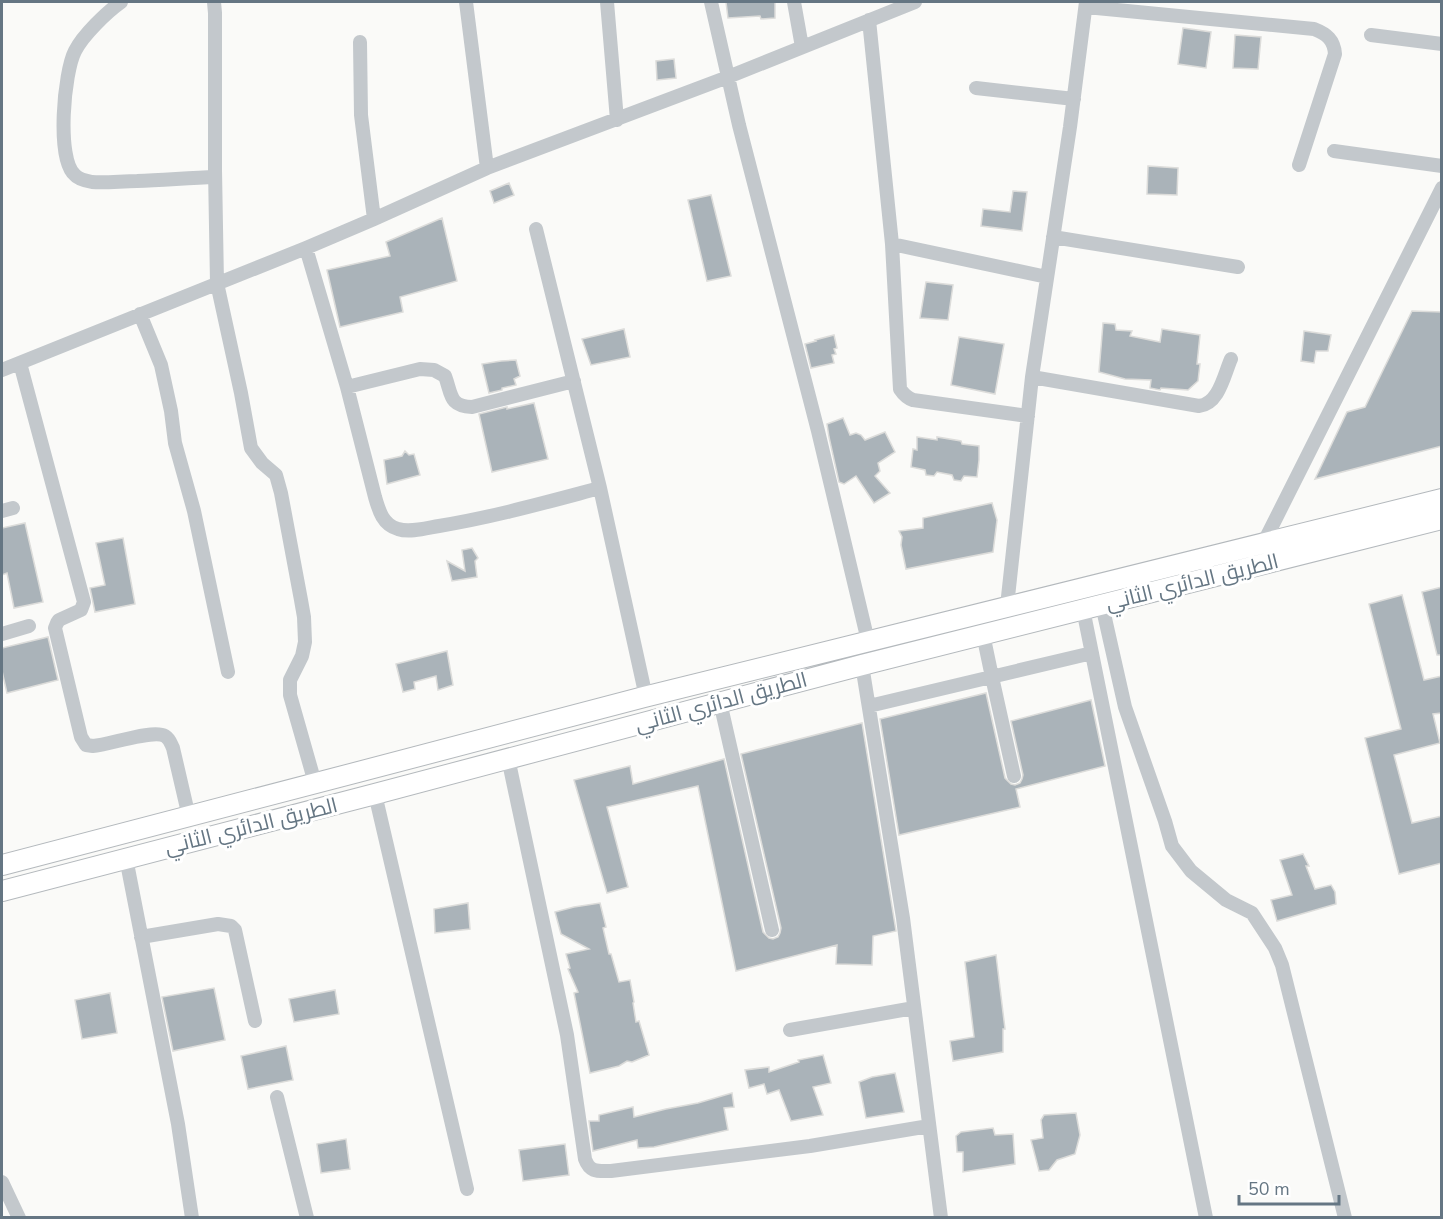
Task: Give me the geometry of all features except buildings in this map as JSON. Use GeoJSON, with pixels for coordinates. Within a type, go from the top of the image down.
{"type":"FeatureCollection","features":[{"type":"Feature","properties":{"kind":"highway","name":"الطريق الدائري الثاني"},"geometry":{"type":"LineString","coordinates":[[2,865],[646,697],[1442,499]]}},
{"type":"Feature","properties":{"kind":"highway","name":"الطريق الدائري الثاني"},"geometry":{"type":"LineString","coordinates":[[2,891],[862,664],[1441,522]]}},
{"type":"Feature","properties":{"kind":"street"},"geometry":{"type":"LineString","coordinates":[[122,2],[113,7],[75,50],[68,69],[64,97],[64,122],[69,167],[75,176],[89,182],[215,177]]}},
{"type":"Feature","properties":{"kind":"street"},"geometry":{"type":"LineString","coordinates":[[214,2],[217,283],[251,448],[276,475],[283,504],[305,628],[304,650],[290,680],[290,695],[315,783]]}},
{"type":"Feature","properties":{"kind":"street"},"geometry":{"type":"LineString","coordinates":[[466,2],[487,168]]}},
{"type":"Feature","properties":{"kind":"street"},"geometry":{"type":"LineString","coordinates":[[606,2],[617,120]]}},
{"type":"Feature","properties":{"kind":"street"},"geometry":{"type":"LineString","coordinates":[[711,2],[868,641]]}},
{"type":"Feature","properties":{"kind":"street"},"geometry":{"type":"LineString","coordinates":[[794,2],[802,47]]}},
{"type":"Feature","properties":{"kind":"street"},"geometry":{"type":"LineString","coordinates":[[2,370],[306,248],[487,168],[728,77],[915,2]]}},
{"type":"Feature","properties":{"kind":"street"},"geometry":{"type":"LineString","coordinates":[[1007,606],[1032,377],[1086,4],[1314,29],[1326,35],[1334,46],[1335,54],[1299,165]]}},
{"type":"Feature","properties":{"kind":"street"},"geometry":{"type":"LineString","coordinates":[[869,20],[892,244],[900,389],[903,394],[913,400],[1028,416]]}},
{"type":"Feature","properties":{"kind":"street"},"geometry":{"type":"LineString","coordinates":[[1371,35],[1442,44]]}},
{"type":"Feature","properties":{"kind":"street"},"geometry":{"type":"LineString","coordinates":[[360,42],[362,115],[374,219]]}},
{"type":"Feature","properties":{"kind":"street"},"geometry":{"type":"LineString","coordinates":[[976,88],[1074,99]]}},
{"type":"Feature","properties":{"kind":"street"},"geometry":{"type":"LineString","coordinates":[[1334,151],[1442,166]]}},
{"type":"Feature","properties":{"kind":"street"},"geometry":{"type":"LineString","coordinates":[[1264,542],[1442,188]]}},
{"type":"Feature","properties":{"kind":"street"},"geometry":{"type":"LineString","coordinates":[[536,229],[600,488],[646,697]]}},
{"type":"Feature","properties":{"kind":"street"},"geometry":{"type":"LineString","coordinates":[[1053,237],[1238,267]]}},
{"type":"Feature","properties":{"kind":"street"},"geometry":{"type":"LineString","coordinates":[[892,244],[1047,277]]}},
{"type":"Feature","properties":{"kind":"street"},"geometry":{"type":"LineString","coordinates":[[306,248],[347,387],[380,512],[391,526],[400,530],[418,530],[464,522],[600,488]]}},
{"type":"Feature","properties":{"kind":"street"},"geometry":{"type":"LineString","coordinates":[[140,314],[161,365],[175,443],[194,510],[228,672]]}},
{"type":"Feature","properties":{"kind":"street"},"geometry":{"type":"LineString","coordinates":[[1032,377],[1198,406],[1206,405],[1215,396],[1231,359]]}},
{"type":"Feature","properties":{"kind":"street"},"geometry":{"type":"LineString","coordinates":[[20,363],[84,602],[81,610],[59,621],[55,628],[81,737],[86,745],[93,746],[153,734],[166,736],[173,748],[189,818]]}},
{"type":"Feature","properties":{"kind":"street"},"geometry":{"type":"LineString","coordinates":[[347,387],[420,369],[434,370],[445,376],[454,402],[459,406],[472,407],[574,381]]}},
{"type":"Feature","properties":{"kind":"street"},"geometry":{"type":"LineString","coordinates":[[1093,607],[1092,653],[1206,1218]]}},
{"type":"Feature","properties":{"kind":"street"},"geometry":{"type":"LineString","coordinates":[[1093,607],[1172,846],[1191,871],[1226,900],[1252,914],[1275,948],[1282,965],[1345,1218]]}},
{"type":"Feature","properties":{"kind":"street"},"geometry":{"type":"LineString","coordinates":[[2,634],[29,626]]}},
{"type":"Feature","properties":{"kind":"street"},"geometry":{"type":"LineString","coordinates":[[983,634],[1014,776]]}},
{"type":"Feature","properties":{"kind":"street"},"geometry":{"type":"LineString","coordinates":[[869,706],[1092,653]]}},
{"type":"Feature","properties":{"kind":"street"},"geometry":{"type":"LineString","coordinates":[[862,664],[903,918],[941,1218]]}},
{"type":"Feature","properties":{"kind":"street"},"geometry":{"type":"LineString","coordinates":[[720,702],[772,930]]}},
{"type":"Feature","properties":{"kind":"street"},"geometry":{"type":"LineString","coordinates":[[508,758],[567,1035],[588,1167],[593,1170],[611,1172],[810,1146],[929,1126]]}},
{"type":"Feature","properties":{"kind":"street"},"geometry":{"type":"LineString","coordinates":[[375,794],[467,1189]]}},
{"type":"Feature","properties":{"kind":"street"},"geometry":{"type":"LineString","coordinates":[[126,858],[177,1124],[192,1218]]}},
{"type":"Feature","properties":{"kind":"street"},"geometry":{"type":"LineString","coordinates":[[141,937],[218,924],[231,926],[235,930],[255,1021]]}},
{"type":"Feature","properties":{"kind":"street"},"geometry":{"type":"LineString","coordinates":[[790,1030],[914,1008]]}},
{"type":"Feature","properties":{"kind":"street"},"geometry":{"type":"LineString","coordinates":[[277,1097],[307,1218]]}},
{"type":"Feature","properties":{"kind":"street"},"geometry":{"type":"LineString","coordinates":[[2,1182],[20,1218]]}}]}
